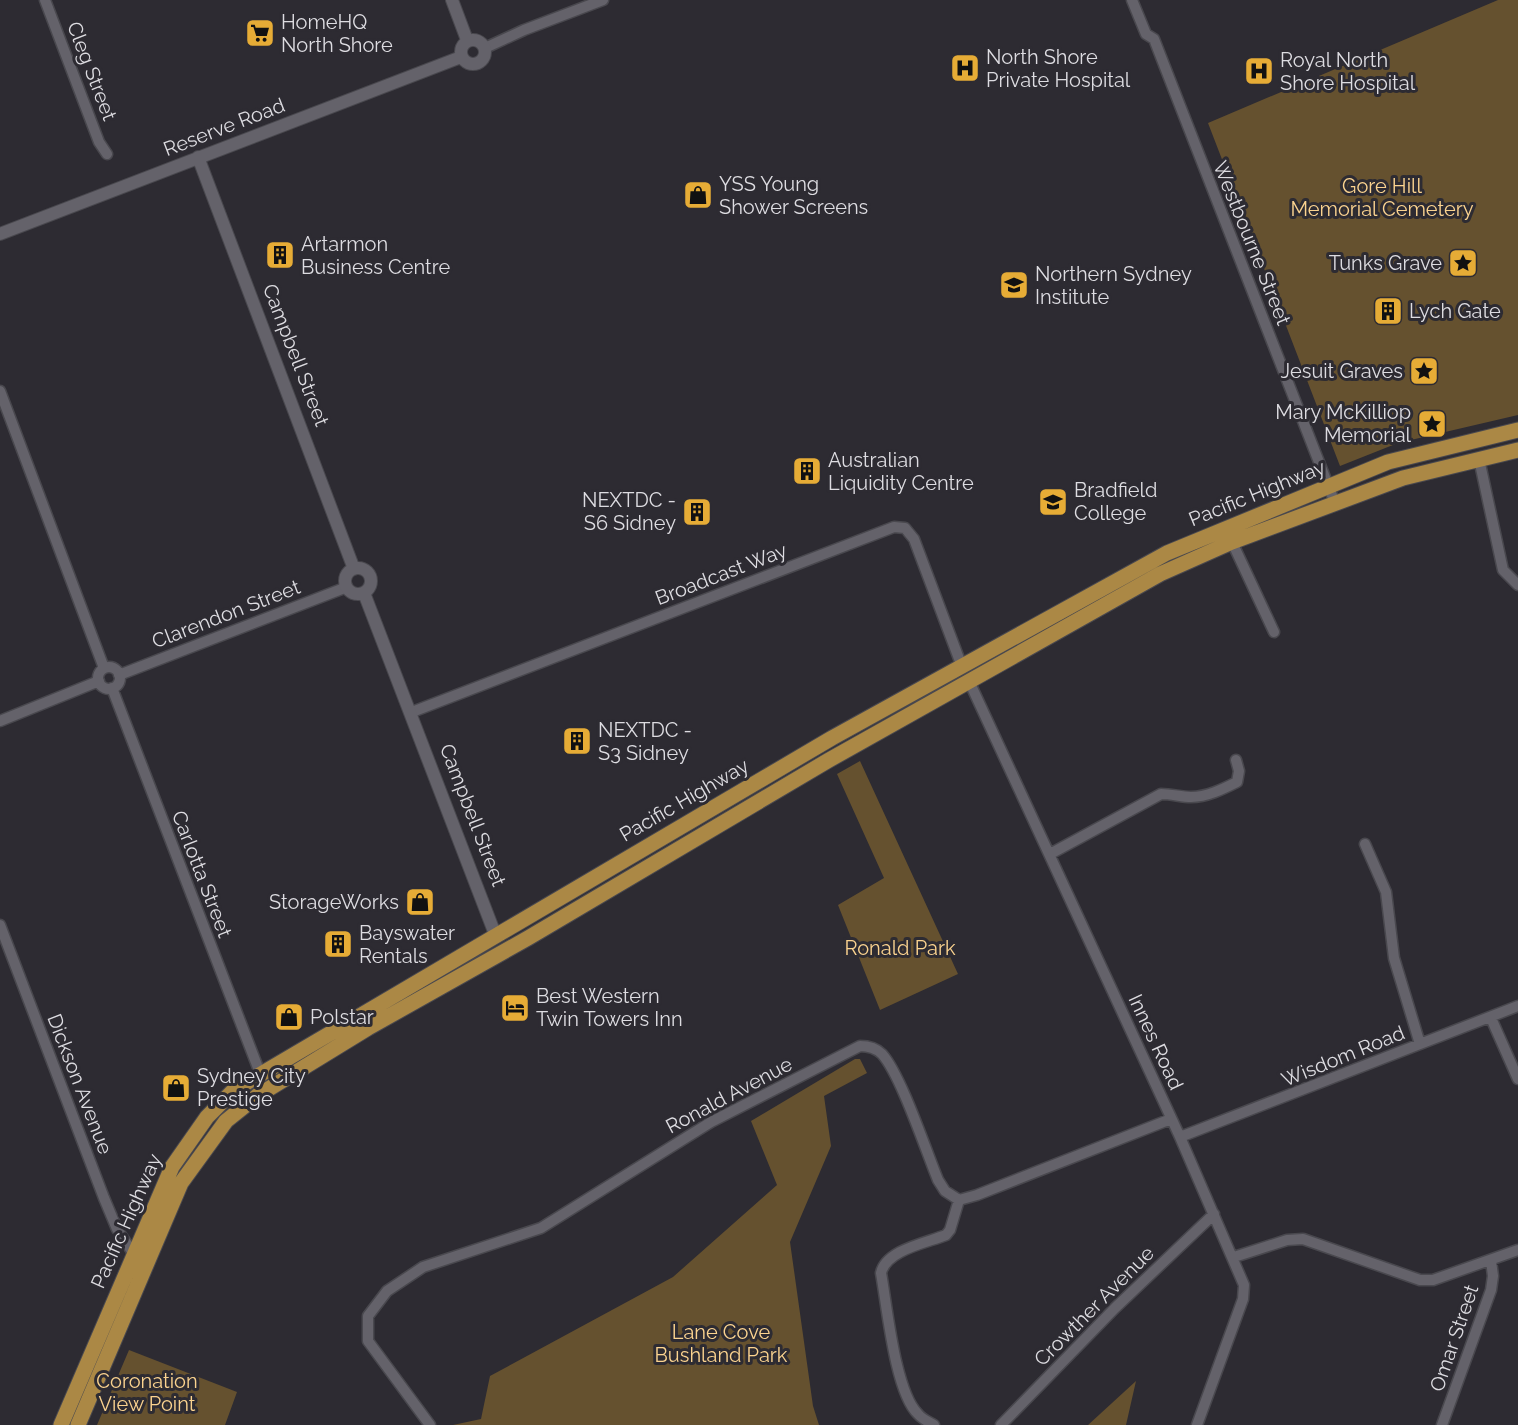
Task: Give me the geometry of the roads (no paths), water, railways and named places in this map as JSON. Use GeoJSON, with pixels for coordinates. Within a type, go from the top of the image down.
{"type":"FeatureCollection","features":[{"type":"Feature","properties":{"kind":"main road","name":"Pacific Highway"},"geometry":{"type":"LineString","coordinates":[[61,1425],[162,1186],[188,1142],[218,1104],[260,1073],[961,664],[1167,553],[1388,462],[1518,430]]}},
{"type":"Feature","properties":{"kind":"main road","name":"Pacific Highway"},"geometry":{"type":"LineString","coordinates":[[78,1425],[174,1196],[192,1166],[226,1121],[271,1087],[969,681],[1160,574],[1232,542],[1404,478],[1518,450]]}},
{"type":"Feature","properties":{"kind":"main road","name":"Campbell Street"},"geometry":{"type":"LineString","coordinates":[[495,934],[502,952]]}},
{"type":"Feature","properties":{"kind":"street","name":"Cleg Street"},"geometry":{"type":"LineString","coordinates":[[45,0],[99,142],[107,154]]}},
{"type":"Feature","properties":{"kind":"street"},"geometry":{"type":"LineString","coordinates":[[452,0],[467,40]]}},
{"type":"Feature","properties":{"kind":"street"},"geometry":{"type":"LineString","coordinates":[[485,48],[524,30],[603,0]]}},
{"type":"Feature","properties":{"kind":"street","name":"Westbourne Street"},"geometry":{"type":"LineString","coordinates":[[1132,0],[1146,34],[1154,39],[1335,503]]}},
{"type":"Feature","properties":{"kind":"street"},"geometry":{"type":"LineString","coordinates":[[467,40],[480,41],[485,48],[484,57],[475,64],[467,63],[462,57],[462,46],[467,40]]}},
{"type":"Feature","properties":{"kind":"street","name":"Reserve Road"},"geometry":{"type":"LineString","coordinates":[[0,234],[462,57]]}},
{"type":"Feature","properties":{"kind":"street","name":"Campbell Street"},"geometry":{"type":"LineString","coordinates":[[198,157],[354,568]]}},
{"type":"Feature","properties":{"kind":"street"},"geometry":{"type":"LineString","coordinates":[[0,392],[104,668]]}},
{"type":"Feature","properties":{"kind":"street"},"geometry":{"type":"LineString","coordinates":[[1479,459],[1503,570],[1518,585]]}},
{"type":"Feature","properties":{"kind":"street","name":"Broadcast Way"},"geometry":{"type":"LineString","coordinates":[[412,712],[894,527],[905,528],[914,540],[961,664]]}},
{"type":"Feature","properties":{"kind":"street"},"geometry":{"type":"LineString","coordinates":[[1232,542],[1274,632]]}},
{"type":"Feature","properties":{"kind":"street"},"geometry":{"type":"LineString","coordinates":[[354,568],[363,568],[371,578],[370,586],[364,592],[356,594],[347,587],[347,574],[354,568]]}},
{"type":"Feature","properties":{"kind":"street","name":"Clarendon Street"},"geometry":{"type":"LineString","coordinates":[[119,675],[347,587]]}},
{"type":"Feature","properties":{"kind":"street","name":"Campbell Street"},"geometry":{"type":"LineString","coordinates":[[364,592],[412,712],[495,934]]}},
{"type":"Feature","properties":{"kind":"street"},"geometry":{"type":"LineString","coordinates":[[104,668],[112,668],[119,675],[118,683],[112,688],[106,688],[99,681],[99,674],[104,668]]}},
{"type":"Feature","properties":{"kind":"street"},"geometry":{"type":"LineString","coordinates":[[0,721],[99,681]]}},
{"type":"Feature","properties":{"kind":"street","name":"Innes Road"},"geometry":{"type":"LineString","coordinates":[[969,681],[1180,1137],[1234,1257],[1244,1285],[1243,1299],[1197,1425]]}},
{"type":"Feature","properties":{"kind":"street","name":"Carlotta Street"},"geometry":{"type":"LineString","coordinates":[[112,688],[260,1073]]}},
{"type":"Feature","properties":{"kind":"street"},"geometry":{"type":"LineString","coordinates":[[1050,854],[1161,794],[1190,797],[1216,792],[1237,782],[1239,771],[1236,760]]}},
{"type":"Feature","properties":{"kind":"street"},"geometry":{"type":"LineString","coordinates":[[1365,844],[1386,891],[1394,958],[1420,1044]]}},
{"type":"Feature","properties":{"kind":"street","name":"Dickson Avenue"},"geometry":{"type":"LineString","coordinates":[[0,925],[104,1198],[117,1229],[133,1253]]}},
{"type":"Feature","properties":{"kind":"street","name":"Wisdom Road"},"geometry":{"type":"LineString","coordinates":[[1180,1137],[1292,1096],[1518,1006]]}},
{"type":"Feature","properties":{"kind":"street"},"geometry":{"type":"LineString","coordinates":[[1491,1018],[1518,1079]]}},
{"type":"Feature","properties":{"kind":"street","name":"Ronald Avenue"},"geometry":{"type":"LineString","coordinates":[[430,1425],[368,1341],[368,1316],[387,1291],[423,1267],[541,1228],[711,1122],[860,1046],[869,1046],[884,1058],[898,1083],[938,1180],[945,1191],[959,1200]]}},
{"type":"Feature","properties":{"kind":"street"},"geometry":{"type":"LineString","coordinates":[[934,1425],[918,1414],[898,1370],[881,1273],[883,1266],[892,1256],[946,1235],[950,1230],[959,1200],[1171,1119]]}},
{"type":"Feature","properties":{"kind":"street","name":"Crowther Avenue"},"geometry":{"type":"LineString","coordinates":[[1001,1425],[1115,1308],[1214,1214]]}},
{"type":"Feature","properties":{"kind":"street"},"geometry":{"type":"LineString","coordinates":[[1234,1257],[1287,1240],[1303,1239],[1420,1280],[1432,1280],[1491,1262],[1518,1250]]}},
{"type":"Feature","properties":{"kind":"street","name":"Omar Street"},"geometry":{"type":"LineString","coordinates":[[1442,1425],[1491,1290],[1494,1276],[1491,1262]]}},
{"type":"Feature","properties":{"kind":"place","name":"HomeHQ North Shore"},"geometry":{"type":"Point","coordinates":[260,33]}},
{"type":"Feature","properties":{"kind":"place","name":"North Shore Private Hospital"},"geometry":{"type":"Point","coordinates":[965,68]}},
{"type":"Feature","properties":{"kind":"place","name":"Royal North Shore Hospital"},"geometry":{"type":"Point","coordinates":[1259,71]}},
{"type":"Feature","properties":{"kind":"place","name":"YSS Young Shower Screens"},"geometry":{"type":"Point","coordinates":[698,195]}},
{"type":"Feature","properties":{"kind":"place","name":"Artarmon Business Centre"},"geometry":{"type":"Point","coordinates":[280,255]}},
{"type":"Feature","properties":{"kind":"place","name":"Tunks Grave"},"geometry":{"type":"Point","coordinates":[1463,263]}},
{"type":"Feature","properties":{"kind":"place","name":"Northern Sydney Institute"},"geometry":{"type":"Point","coordinates":[1014,285]}},
{"type":"Feature","properties":{"kind":"place","name":"Lych Gate"},"geometry":{"type":"Point","coordinates":[1388,311]}},
{"type":"Feature","properties":{"kind":"place","name":"Jesuit Graves"},"geometry":{"type":"Point","coordinates":[1424,371]}},
{"type":"Feature","properties":{"kind":"place","name":"Mary McKilliop Memorial"},"geometry":{"type":"Point","coordinates":[1432,424]}},
{"type":"Feature","properties":{"kind":"place","name":"Australian Liquidity Centre"},"geometry":{"type":"Point","coordinates":[807,471]}},
{"type":"Feature","properties":{"kind":"place","name":"Bradfield College"},"geometry":{"type":"Point","coordinates":[1053,502]}},
{"type":"Feature","properties":{"kind":"place","name":"NEXTDC - S6 Sidney"},"geometry":{"type":"Point","coordinates":[697,512]}},
{"type":"Feature","properties":{"kind":"place","name":"NEXTDC - S3 Sidney"},"geometry":{"type":"Point","coordinates":[577,741]}},
{"type":"Feature","properties":{"kind":"place","name":"StorageWorks"},"geometry":{"type":"Point","coordinates":[420,902]}},
{"type":"Feature","properties":{"kind":"place","name":"Bayswater Rentals"},"geometry":{"type":"Point","coordinates":[338,944]}},
{"type":"Feature","properties":{"kind":"place","name":"Best Western Twin Towers Inn"},"geometry":{"type":"Point","coordinates":[515,1008]}},
{"type":"Feature","properties":{"kind":"place","name":"Polstar"},"geometry":{"type":"Point","coordinates":[289,1017]}},
{"type":"Feature","properties":{"kind":"place","name":"Sydney City Prestige"},"geometry":{"type":"Point","coordinates":[176,1088]}},
{"type":"Feature","properties":{"kind":"park label","name":"Gore Hill Memorial Cemetery"},"geometry":{"type":"Point","coordinates":[1382,198]}},
{"type":"Feature","properties":{"kind":"park label","name":"Ronald Park"},"geometry":{"type":"Point","coordinates":[900,948]}},
{"type":"Feature","properties":{"kind":"park label","name":"Lane Cove Bushland Park"},"geometry":{"type":"Point","coordinates":[721,1344]}},
{"type":"Feature","properties":{"kind":"park label","name":"Coronation View Point"},"geometry":{"type":"Point","coordinates":[147,1392]}}]}
